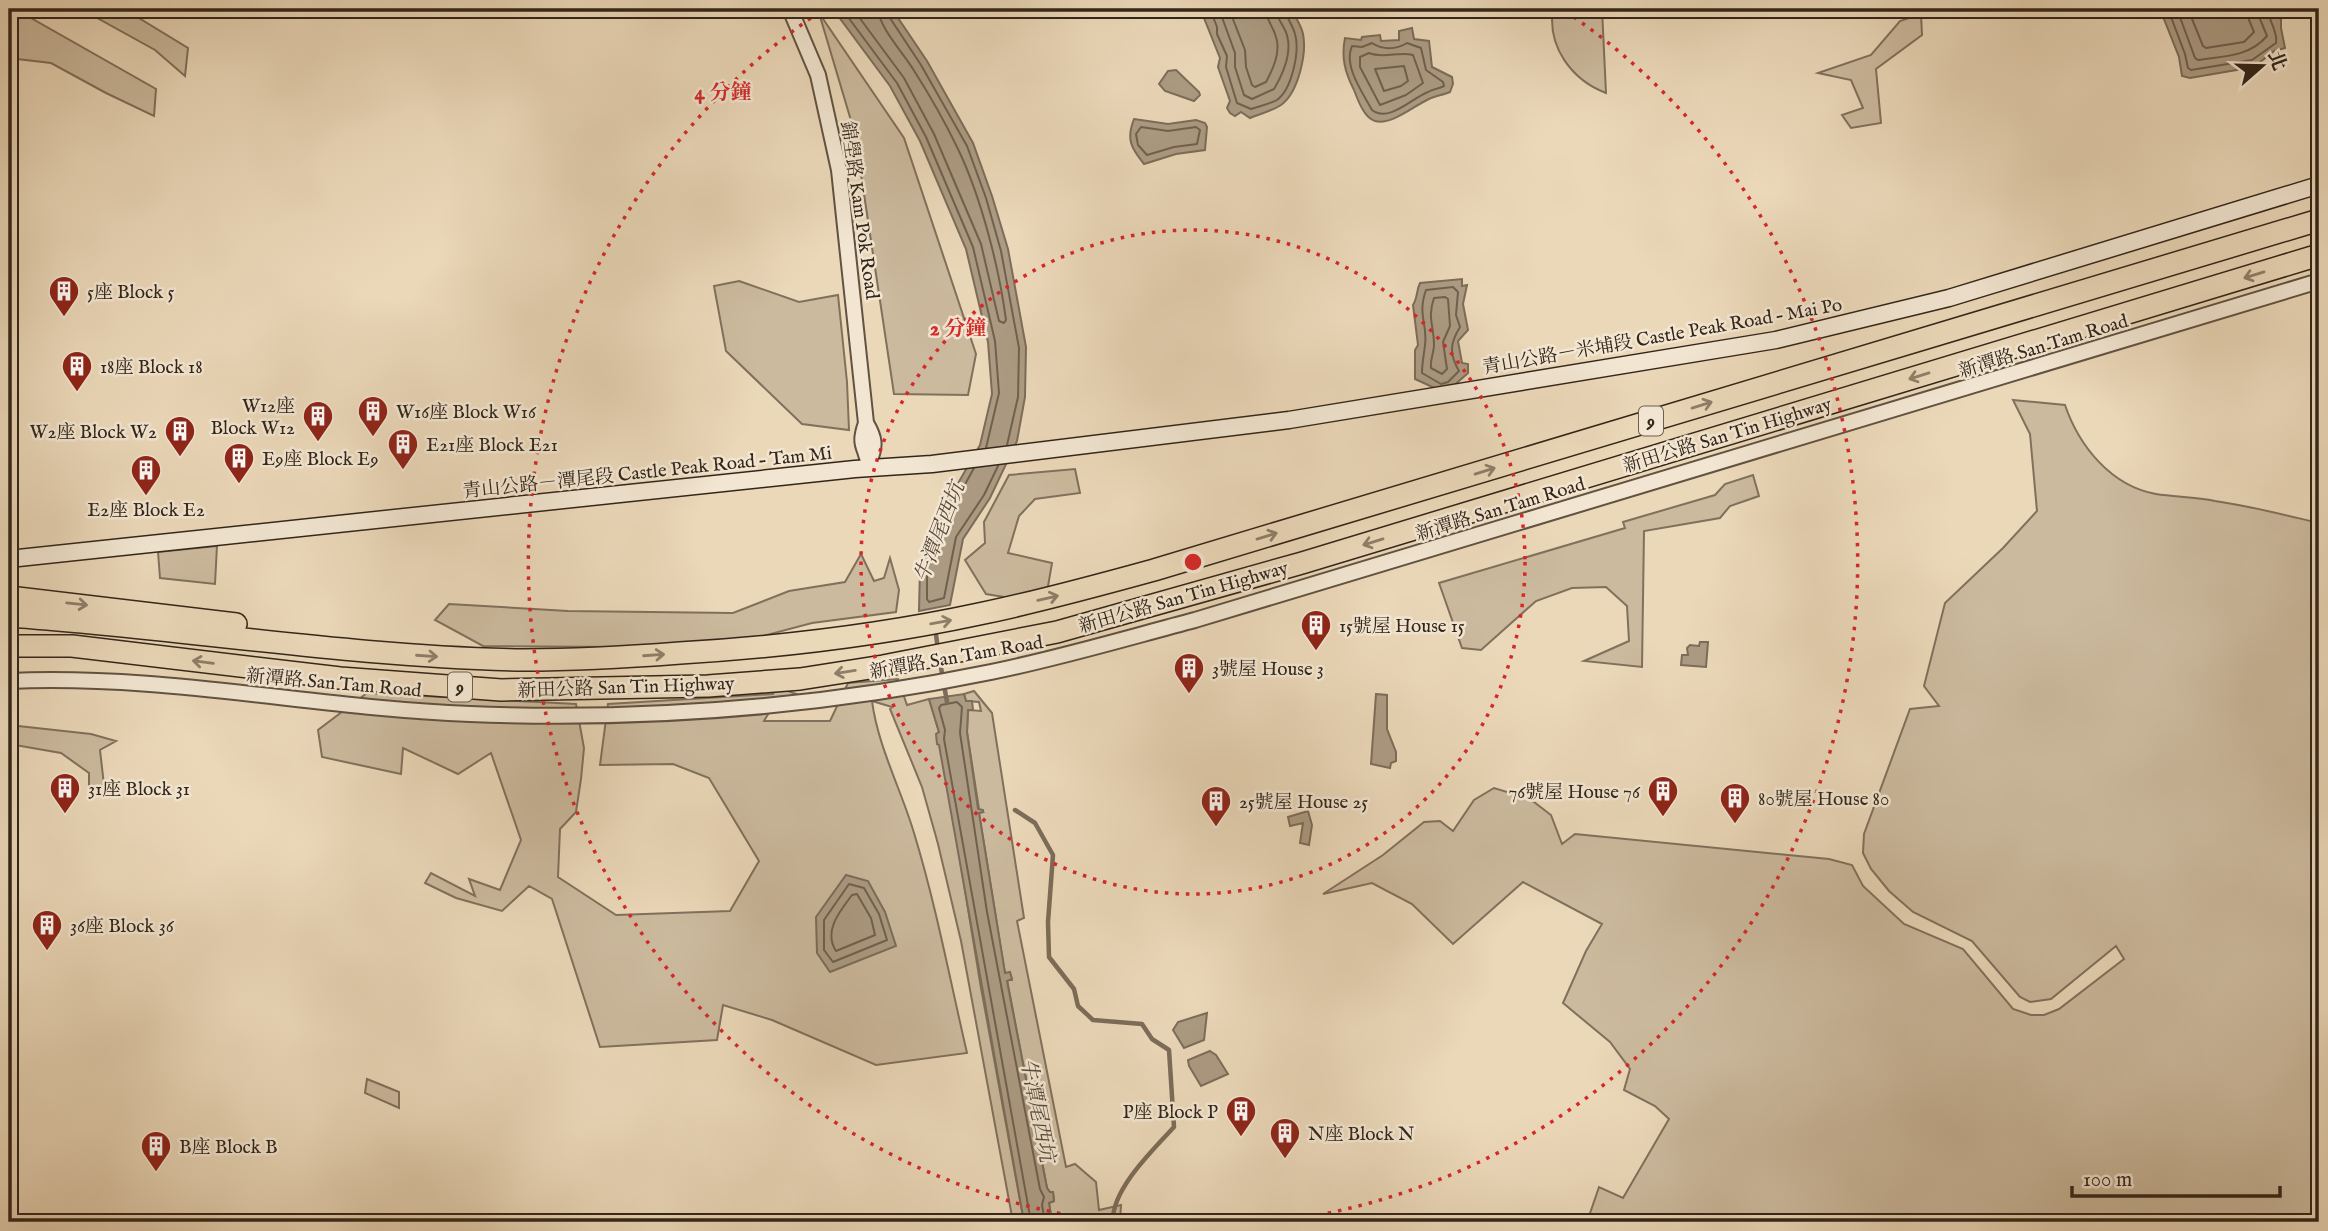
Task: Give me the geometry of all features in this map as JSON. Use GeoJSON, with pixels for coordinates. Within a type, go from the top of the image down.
{"type":"FeatureCollection","features":[{"type":"Feature","properties":{"kind":"highway","name":"新田公路 San Tin Highway"},"geometry":{"type":"LineString","coordinates":[[9,616],[359,651],[526,660],[736,650],[900,629],[981,614],[1154,570],[2319,220]]}},
{"type":"Feature","properties":{"kind":"highway","name":"新田公路 San Tin Highway"},"geometry":{"type":"LineString","coordinates":[[9,646],[72,646],[340,678],[501,690],[721,685],[800,679],[912,661],[1057,632],[1314,559],[2319,255]]}},
{"type":"Feature","properties":{"kind":"highway"},"geometry":{"type":"LineString","coordinates":[[9,597],[254,626],[359,651]]}},
{"type":"Feature","properties":{"kind":"main road","name":"青山公路－米埔段 Castle Peak Road – Mai Po"},"geometry":{"type":"LineString","coordinates":[[1289,420],[1697,354],[1825,329],[1950,298],[2319,185]]}},
{"type":"Feature","properties":{"kind":"main road","name":"青山公路－潭尾段 Castle Peak Road – Tam Mi"},"geometry":{"type":"LineString","coordinates":[[9,559],[869,465],[932,464],[1289,420]]}},
{"type":"Feature","properties":{"kind":"street","name":"錦壆路 Kam Pok Road"},"geometry":{"type":"LineString","coordinates":[[790,9],[818,75],[836,156],[858,331],[866,423],[873,435],[875,448],[869,465]]}},
{"type":"Feature","properties":{"kind":"street","name":"新潭路 San Tam Road"},"geometry":{"type":"LineString","coordinates":[[9,681],[142,683],[469,714],[599,716],[724,709],[827,699],[915,686],[992,672],[1195,620],[2319,281]]}},
{"type":"Feature","properties":{"kind":"shaded area"},"geometry":{"type":"Polygon","coordinates":[[[9,9],[15,9],[156,89],[154,116],[51,63],[9,58],[9,9]]]}},
{"type":"Feature","properties":{"kind":"shaded area"},"geometry":{"type":"Polygon","coordinates":[[[81,9],[124,9],[188,48],[185,76],[155,50],[81,9]]]}},
{"type":"Feature","properties":{"kind":"shaded area"},"geometry":{"type":"Polygon","coordinates":[[[1553,9],[1602,9],[1606,93],[1573,71],[1558,49],[1552,23],[1553,9]]]}},
{"type":"Feature","properties":{"kind":"shaded area"},"geometry":{"type":"Polygon","coordinates":[[[819,13],[904,138],[976,354],[968,395],[894,394],[855,134],[819,13]]]}},
{"type":"Feature","properties":{"kind":"shaded area"},"geometry":{"type":"Polygon","coordinates":[[[1921,14],[1922,35],[1876,69],[1881,123],[1851,128],[1842,115],[1863,108],[1851,80],[1818,73],[1871,55],[1900,21],[1921,14]]]}},
{"type":"Feature","properties":{"kind":"shaded area"},"geometry":{"type":"Polygon","coordinates":[[[739,281],[799,302],[838,295],[849,430],[802,424],[726,351],[714,286],[739,281]]]}},
{"type":"Feature","properties":{"kind":"shaded area"},"geometry":{"type":"Polygon","coordinates":[[[2013,400],[2065,405],[2079,435],[2099,462],[2111,473],[2140,490],[2241,505],[2319,523],[2319,1222],[1587,1222],[1599,1187],[1623,1198],[1669,1119],[1655,1106],[1624,1090],[1630,1069],[1610,1042],[1563,1003],[1586,951],[1602,924],[1523,882],[1453,944],[1412,904],[1372,883],[1323,894],[1383,855],[1424,822],[1440,821],[1453,831],[1474,800],[1494,788],[1530,799],[1551,815],[1562,844],[1575,834],[1829,859],[1852,865],[1863,886],[1904,924],[1963,949],[2013,1009],[2031,1015],[2044,1015],[2059,1009],[2124,959],[2116,946],[2051,999],[2030,1002],[2020,997],[1972,941],[1913,912],[1889,891],[1871,869],[1863,853],[1864,834],[1910,709],[1939,706],[1924,686],[1945,603],[2003,548],[2037,511],[2030,434],[2013,400]]]}},
{"type":"Feature","properties":{"kind":"shaded area"},"geometry":{"type":"Polygon","coordinates":[[[1075,469],[1080,493],[1035,499],[1019,516],[1008,553],[1052,563],[1047,592],[1022,600],[986,594],[965,560],[985,543],[984,522],[1009,475],[1075,469]]]}},
{"type":"Feature","properties":{"kind":"shaded area"},"geometry":{"type":"Polygon","coordinates":[[[1753,475],[1759,496],[1730,506],[1720,518],[1644,531],[1642,667],[1584,661],[1629,641],[1627,606],[1606,587],[1572,588],[1536,601],[1481,650],[1462,648],[1439,583],[1625,528],[1623,522],[1715,495],[1725,484],[1753,475]]]}},
{"type":"Feature","properties":{"kind":"shaded area"},"geometry":{"type":"Polygon","coordinates":[[[217,546],[215,584],[160,578],[158,552],[217,546]]]}},
{"type":"Feature","properties":{"kind":"shaded area"},"geometry":{"type":"Polygon","coordinates":[[[861,554],[874,581],[884,578],[890,558],[899,590],[896,612],[812,623],[752,639],[617,647],[483,646],[435,620],[449,604],[568,611],[733,613],[789,591],[845,582],[861,554]]]}},
{"type":"Feature","properties":{"kind":"shaded area"},"geometry":{"type":"Polygon","coordinates":[[[898,679],[907,705],[929,699],[939,732],[981,988],[1024,1222],[1013,1222],[961,941],[922,787],[890,709],[892,707],[872,701],[879,735],[922,860],[967,1053],[876,1065],[772,1020],[723,1005],[717,1040],[600,1047],[552,899],[529,886],[502,911],[456,898],[425,883],[431,873],[475,896],[469,879],[500,890],[521,840],[491,753],[458,774],[403,748],[401,774],[322,757],[318,730],[367,693],[576,704],[584,748],[581,779],[576,812],[560,829],[558,877],[616,915],[730,911],[759,861],[709,778],[673,764],[600,765],[608,704],[773,694],[777,687],[799,695],[777,699],[764,721],[830,721],[848,683],[898,679]]]}},
{"type":"Feature","properties":{"kind":"shaded area"},"geometry":{"type":"Polygon","coordinates":[[[974,691],[992,713],[1024,918],[1017,921],[1066,1167],[1075,1164],[1096,1182],[1099,1210],[1121,1205],[1120,1222],[1052,1222],[1049,1203],[1054,1201],[1053,1192],[1047,1188],[1007,980],[1011,980],[1005,974],[979,813],[983,812],[979,809],[967,732],[968,710],[981,711],[979,702],[966,701],[964,694],[974,691]]]}},
{"type":"Feature","properties":{"kind":"shaded area"},"geometry":{"type":"Polygon","coordinates":[[[9,725],[91,734],[116,741],[100,750],[104,785],[89,790],[89,773],[61,753],[9,744],[9,725]]]}},
{"type":"Feature","properties":{"kind":"shaded area"},"geometry":{"type":"Polygon","coordinates":[[[367,1079],[399,1092],[399,1108],[365,1093],[367,1079]]]}},
{"type":"Feature","properties":{"kind":"water"},"geometry":{"type":"Polygon","coordinates":[[[833,9],[892,9],[927,61],[973,143],[992,196],[1008,249],[1026,347],[1025,397],[1017,441],[990,498],[963,539],[950,605],[919,611],[920,569],[941,513],[980,445],[992,394],[988,342],[966,249],[920,141],[890,86],[833,9]]]}},
{"type":"Feature","properties":{"kind":"water"},"geometry":{"type":"Polygon","coordinates":[[[1204,9],[1291,9],[1302,30],[1304,52],[1296,83],[1281,105],[1250,118],[1241,112],[1235,116],[1230,113],[1227,108],[1230,101],[1218,67],[1220,58],[1202,13],[1204,9]]]}},
{"type":"Feature","properties":{"kind":"water"},"geometry":{"type":"Polygon","coordinates":[[[2160,9],[2275,9],[2275,16],[2281,17],[2285,48],[2274,51],[2254,67],[2190,78],[2182,76],[2179,57],[2160,9]]]}},
{"type":"Feature","properties":{"kind":"water"},"geometry":{"type":"Polygon","coordinates":[[[1412,28],[1414,39],[1429,41],[1432,67],[1452,77],[1450,92],[1429,99],[1388,121],[1375,121],[1362,108],[1348,77],[1344,58],[1345,38],[1361,40],[1362,37],[1380,35],[1381,41],[1399,40],[1399,31],[1412,28]]]}},
{"type":"Feature","properties":{"kind":"water"},"geometry":{"type":"Polygon","coordinates":[[[1176,70],[1199,92],[1200,95],[1194,101],[1165,91],[1159,84],[1168,71],[1176,70]]]}},
{"type":"Feature","properties":{"kind":"water"},"geometry":{"type":"Polygon","coordinates":[[[1134,119],[1168,124],[1196,120],[1205,123],[1205,150],[1176,154],[1144,164],[1131,143],[1130,132],[1134,119]]]}},
{"type":"Feature","properties":{"kind":"water"},"geometry":{"type":"Polygon","coordinates":[[[1462,279],[1462,286],[1467,285],[1463,304],[1468,330],[1458,341],[1462,363],[1468,364],[1468,373],[1451,388],[1441,391],[1415,379],[1415,350],[1418,345],[1413,305],[1420,283],[1462,279]]]}},
{"type":"Feature","properties":{"kind":"water"},"geometry":{"type":"Polygon","coordinates":[[[1700,642],[1708,642],[1706,667],[1681,665],[1682,655],[1688,655],[1687,648],[1690,645],[1699,646],[1700,642]]]}},
{"type":"Feature","properties":{"kind":"water"},"geometry":{"type":"Polygon","coordinates":[[[964,694],[966,701],[972,701],[973,710],[968,710],[967,732],[978,809],[983,810],[979,813],[1005,973],[1010,972],[1012,979],[1007,981],[1047,1188],[1053,1192],[1054,1201],[1049,1203],[1052,1222],[1024,1222],[937,744],[936,734],[939,732],[929,699],[964,694]]]}},
{"type":"Feature","properties":{"kind":"water"},"geometry":{"type":"Polygon","coordinates":[[[1376,694],[1387,695],[1387,729],[1396,752],[1396,761],[1391,763],[1390,768],[1371,764],[1376,694]]]}},
{"type":"Feature","properties":{"kind":"water"},"geometry":{"type":"Polygon","coordinates":[[[1308,811],[1312,825],[1309,845],[1300,843],[1303,823],[1290,826],[1288,817],[1308,811]]]}},
{"type":"Feature","properties":{"kind":"water"},"geometry":{"type":"Polygon","coordinates":[[[846,875],[868,881],[885,912],[896,946],[830,972],[817,953],[816,917],[846,875]]]}},
{"type":"Feature","properties":{"kind":"water"},"geometry":{"type":"Polygon","coordinates":[[[1207,1013],[1204,1040],[1184,1048],[1173,1030],[1178,1022],[1207,1013]]]}},
{"type":"Feature","properties":{"kind":"water"},"geometry":{"type":"Polygon","coordinates":[[[1210,1051],[1216,1055],[1228,1074],[1201,1086],[1188,1060],[1210,1051]]]}},
{"type":"Feature","properties":{"kind":"waterway","name":"牛潭尾西坑"},"geometry":{"type":"LineString","coordinates":[[935,627],[938,650]]}},
{"type":"Feature","properties":{"kind":"waterway","name":"牛潭尾西坑"},"geometry":{"type":"LineString","coordinates":[[940,662],[947,702]]}},
{"type":"Feature","properties":{"kind":"waterway"},"geometry":{"type":"LineString","coordinates":[[1015,810],[1035,823],[1053,855],[1048,922],[1049,957],[1074,989],[1078,1006],[1093,1020],[1142,1024],[1152,1039],[1169,1050],[1174,1127],[1126,1184],[1114,1210],[1113,1222]]}},
{"type":"Feature","properties":{"kind":"place","name":"5座 Block 5"},"geometry":{"type":"Point","coordinates":[64,318]}},
{"type":"Feature","properties":{"kind":"place","name":"18座 Block 18"},"geometry":{"type":"Point","coordinates":[77,393]}},
{"type":"Feature","properties":{"kind":"place","name":"W16座 Block W16"},"geometry":{"type":"Point","coordinates":[373,438]}},
{"type":"Feature","properties":{"kind":"place","name":"W12座 Block W12"},"geometry":{"type":"Point","coordinates":[318,443]}},
{"type":"Feature","properties":{"kind":"place","name":"W2座 Block W2"},"geometry":{"type":"Point","coordinates":[180,458]}},
{"type":"Feature","properties":{"kind":"place","name":"E21座 Block E21"},"geometry":{"type":"Point","coordinates":[403,471]}},
{"type":"Feature","properties":{"kind":"place","name":"E9座 Block E9"},"geometry":{"type":"Point","coordinates":[239,485]}},
{"type":"Feature","properties":{"kind":"place","name":"E2座 Block E2"},"geometry":{"type":"Point","coordinates":[146,497]}},
{"type":"Feature","properties":{"kind":"place","name":"15號屋 House 15"},"geometry":{"type":"Point","coordinates":[1316,652]}},
{"type":"Feature","properties":{"kind":"place","name":"3號屋 House 3"},"geometry":{"type":"Point","coordinates":[1189,695]}},
{"type":"Feature","properties":{"kind":"place","name":"31座 Block 31"},"geometry":{"type":"Point","coordinates":[65,815]}},
{"type":"Feature","properties":{"kind":"place","name":"76號屋 House 76"},"geometry":{"type":"Point","coordinates":[1663,818]}},
{"type":"Feature","properties":{"kind":"place","name":"80號屋 House 80"},"geometry":{"type":"Point","coordinates":[1735,825]}},
{"type":"Feature","properties":{"kind":"place","name":"25號屋 House 25"},"geometry":{"type":"Point","coordinates":[1216,828]}},
{"type":"Feature","properties":{"kind":"place","name":"36座 Block 36"},"geometry":{"type":"Point","coordinates":[47,952]}},
{"type":"Feature","properties":{"kind":"place","name":"P座 Block P"},"geometry":{"type":"Point","coordinates":[1241,1138]}},
{"type":"Feature","properties":{"kind":"place","name":"N座 Block N"},"geometry":{"type":"Point","coordinates":[1285,1160]}},
{"type":"Feature","properties":{"kind":"place","name":"B座 Block B"},"geometry":{"type":"Point","coordinates":[156,1173]}}]}
